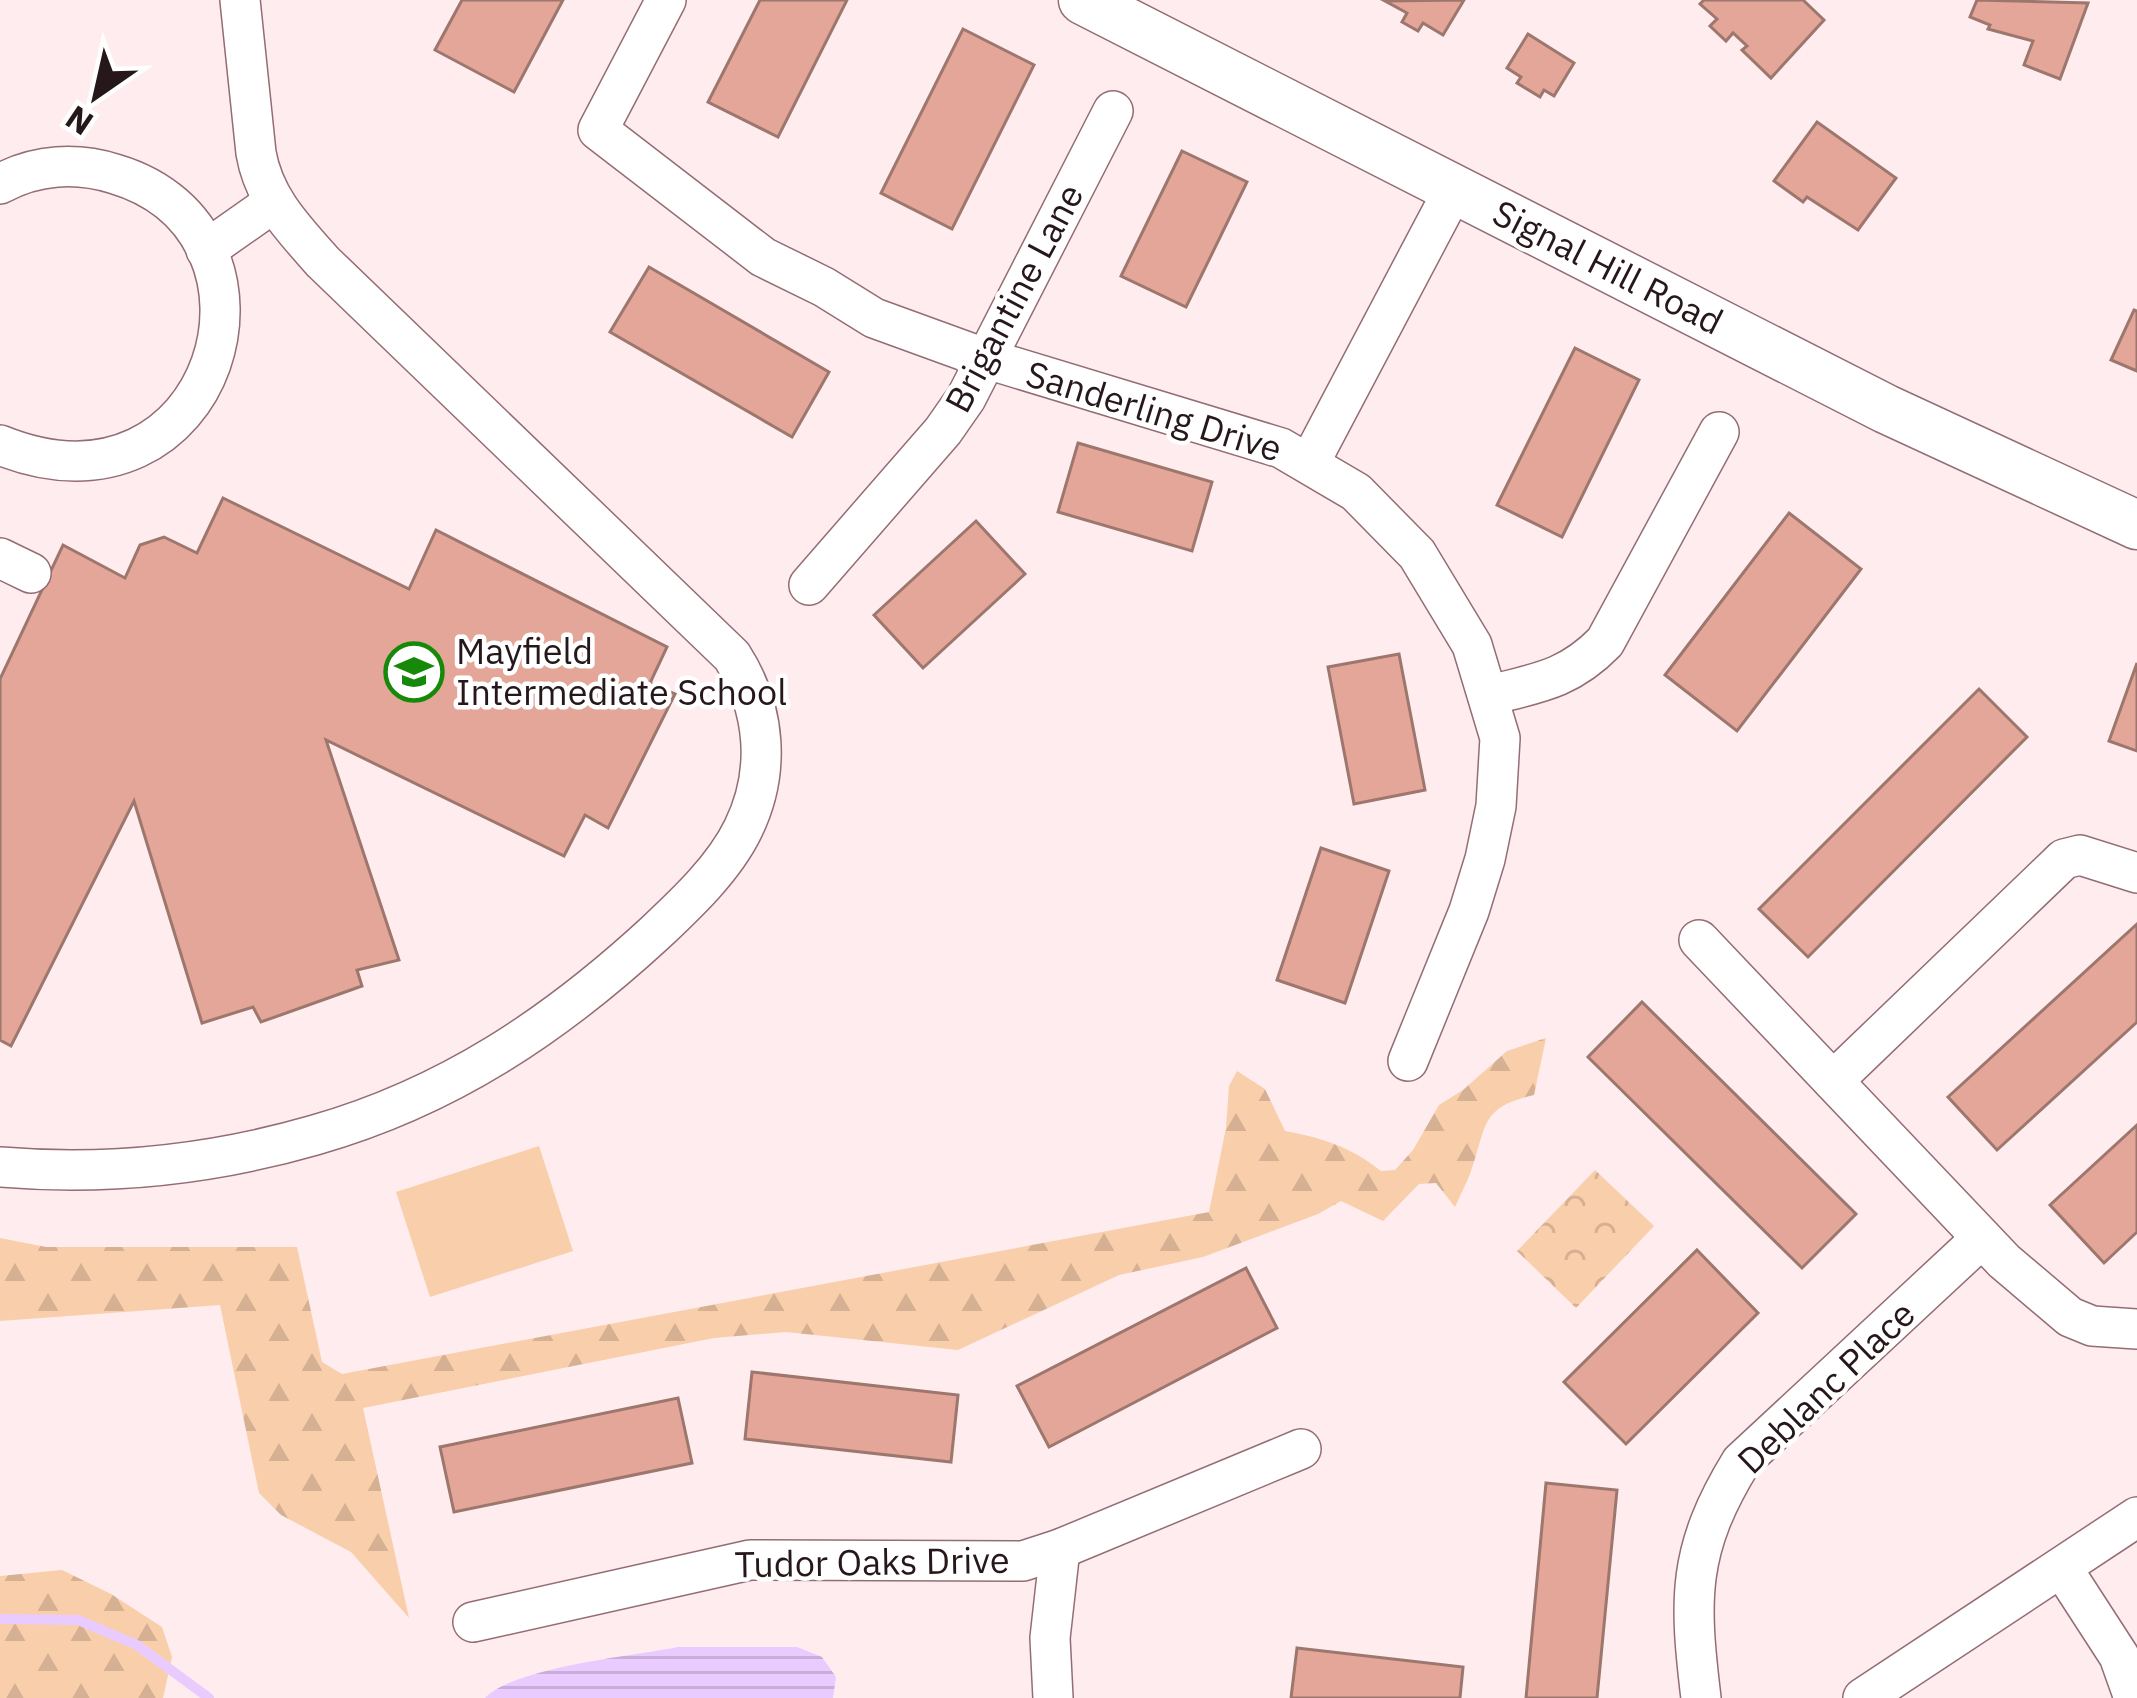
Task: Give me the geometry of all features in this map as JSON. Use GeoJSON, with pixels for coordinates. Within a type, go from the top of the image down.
{"type":"FeatureCollection","features":[{"type":"Feature","properties":{"kind":"main road","name":"Signal Hill Road"},"geometry":{"type":"LineString","coordinates":[[1083,0],[1906,420],[2137,525]]}},
{"type":"Feature","properties":{"kind":"street"},"geometry":{"type":"LineString","coordinates":[[0,1167],[93,1172],[234,1156],[318,1135],[415,1099],[484,1065],[612,973],[715,870],[742,832],[755,797],[762,734],[748,680],[733,656],[323,262],[273,203],[260,177],[256,153],[240,0]]}},
{"type":"Feature","properties":{"kind":"street","name":"Sanderling Drive"},"geometry":{"type":"LineString","coordinates":[[666,0],[598,130],[764,257],[874,318],[984,358],[1281,448],[1369,503],[1418,554],[1472,645],[1500,738],[1496,806],[1485,859],[1408,1061]]}},
{"type":"Feature","properties":{"kind":"street","name":"Brigantine Lane"},"geometry":{"type":"LineString","coordinates":[[809,585],[943,431],[966,398],[1113,111]]}},
{"type":"Feature","properties":{"kind":"street"},"geometry":{"type":"LineString","coordinates":[[0,184],[54,166],[93,167],[133,179],[163,197],[192,226],[206,250],[219,287],[220,327],[214,358],[198,395],[177,421],[145,445],[115,458],[73,464],[36,460],[0,445]]}},
{"type":"Feature","properties":{"kind":"street"},"geometry":{"type":"LineString","coordinates":[[1310,462],[1454,189]]}},
{"type":"Feature","properties":{"kind":"street"},"geometry":{"type":"LineString","coordinates":[[206,250],[273,203]]}},
{"type":"Feature","properties":{"kind":"street"},"geometry":{"type":"LineString","coordinates":[[1490,695],[1557,678],[1584,664],[1605,642],[1720,432]]}},
{"type":"Feature","properties":{"kind":"street"},"geometry":{"type":"LineString","coordinates":[[1833,1081],[2064,859],[2080,855],[2137,874]]}},
{"type":"Feature","properties":{"kind":"street"},"geometry":{"type":"LineString","coordinates":[[1699,940],[1982,1238],[2070,1317],[2092,1326],[2137,1329]]}},
{"type":"Feature","properties":{"kind":"street","name":"Deblanc Place"},"geometry":{"type":"LineString","coordinates":[[1702,1698],[1692,1628],[1693,1581],[1700,1545],[1717,1502],[1741,1462],[1982,1238]]}},
{"type":"Feature","properties":{"kind":"street","name":"Tudor Oaks Drive"},"geometry":{"type":"LineString","coordinates":[[473,1622],[750,1560],[1023,1561],[1300,1449]]}},
{"type":"Feature","properties":{"kind":"street"},"geometry":{"type":"LineString","coordinates":[[1863,1698],[2137,1517]]}},
{"type":"Feature","properties":{"kind":"street","name":"Tudor Oaks Drive"},"geometry":{"type":"LineString","coordinates":[[1054,1698],[1050,1637],[1060,1549]]}},
{"type":"Feature","properties":{"kind":"street"},"geometry":{"type":"LineString","coordinates":[[2062,1568],[2119,1655],[2134,1698]]}},
{"type":"Feature","properties":{"kind":"green space"},"geometry":{"type":"Polygon","coordinates":[[[1546,1038],[1534,1095],[1503,1106],[1488,1121],[1455,1207],[1436,1183],[1419,1184],[1383,1221],[1341,1201],[1203,1257],[1119,1275],[958,1350],[786,1332],[714,1338],[363,1408],[409,1618],[351,1552],[281,1515],[259,1493],[220,1305],[0,1321],[0,1238],[46,1247],[297,1247],[322,1362],[342,1374],[1209,1212],[1226,1128],[1229,1086],[1237,1071],[1265,1089],[1285,1131],[1336,1145],[1381,1171],[1395,1170],[1413,1150],[1439,1105],[1507,1051],[1546,1038]]]}},
{"type":"Feature","properties":{"kind":"green space"},"geometry":{"type":"Polygon","coordinates":[[[539,1146],[573,1251],[430,1297],[396,1192],[539,1146]]]}},
{"type":"Feature","properties":{"kind":"green space"},"geometry":{"type":"Polygon","coordinates":[[[1595,1170],[1654,1226],[1576,1308],[1517,1251],[1595,1170]]]}},
{"type":"Feature","properties":{"kind":"green space"},"geometry":{"type":"Polygon","coordinates":[[[62,1570],[162,1627],[172,1657],[163,1698],[0,1698],[0,1576],[62,1570]]]}},
{"type":"Feature","properties":{"kind":"shaded area"},"geometry":{"type":"Polygon","coordinates":[[[678,1647],[797,1647],[822,1657],[836,1677],[833,1698],[485,1698],[500,1687],[547,1671],[678,1647]]]}},
{"type":"Feature","properties":{"kind":"building"},"geometry":{"type":"Polygon","coordinates":[[[462,0],[563,0],[514,92],[435,50],[462,0]]]}},
{"type":"Feature","properties":{"kind":"building"},"geometry":{"type":"Polygon","coordinates":[[[760,0],[847,0],[778,137],[708,102],[760,0]]]}},
{"type":"Feature","properties":{"kind":"building"},"geometry":{"type":"Polygon","coordinates":[[[1464,0],[1443,35],[1423,23],[1418,31],[1402,22],[1407,13],[1385,1],[1464,0]]]}},
{"type":"Feature","properties":{"kind":"building"},"geometry":{"type":"Polygon","coordinates":[[[1704,0],[1803,0],[1824,20],[1771,78],[1742,50],[1747,46],[1733,33],[1726,41],[1710,26],[1717,19],[1700,4],[1704,0]]]}},
{"type":"Feature","properties":{"kind":"building"},"geometry":{"type":"Polygon","coordinates":[[[1977,0],[2088,3],[2060,79],[2024,65],[2033,41],[1988,29],[1990,25],[1970,17],[1977,0]]]}},
{"type":"Feature","properties":{"kind":"building"},"geometry":{"type":"Polygon","coordinates":[[[963,29],[1034,65],[952,229],[881,193],[963,29]]]}},
{"type":"Feature","properties":{"kind":"building"},"geometry":{"type":"Polygon","coordinates":[[[1528,34],[1574,63],[1554,96],[1544,90],[1540,97],[1517,83],[1521,77],[1507,68],[1528,34]]]}},
{"type":"Feature","properties":{"kind":"building"},"geometry":{"type":"Polygon","coordinates":[[[1817,122],[1896,178],[1858,230],[1774,181],[1817,122]]]}},
{"type":"Feature","properties":{"kind":"building"},"geometry":{"type":"Polygon","coordinates":[[[1182,151],[1247,182],[1186,307],[1121,276],[1182,151]]]}},
{"type":"Feature","properties":{"kind":"building"},"geometry":{"type":"Polygon","coordinates":[[[649,267],[829,372],[792,437],[610,332],[649,267]]]}},
{"type":"Feature","properties":{"kind":"building"},"geometry":{"type":"Polygon","coordinates":[[[2137,311],[2137,371],[2111,360],[2137,311]]]}},
{"type":"Feature","properties":{"kind":"building"},"geometry":{"type":"Polygon","coordinates":[[[1575,348],[1639,380],[1562,537],[1497,505],[1575,348]]]}},
{"type":"Feature","properties":{"kind":"building"},"geometry":{"type":"Polygon","coordinates":[[[1078,443],[1212,482],[1192,551],[1058,512],[1078,443]]]}},
{"type":"Feature","properties":{"kind":"building"},"geometry":{"type":"Polygon","coordinates":[[[223,498],[409,589],[436,530],[667,647],[650,683],[675,694],[608,828],[585,815],[564,856],[326,740],[399,960],[357,970],[362,986],[261,1022],[253,1007],[202,1023],[134,801],[11,1046],[0,1040],[0,679],[63,545],[125,578],[140,545],[164,537],[197,553],[223,498]]]}},
{"type":"Feature","properties":{"kind":"building"},"geometry":{"type":"Polygon","coordinates":[[[1789,513],[1861,569],[1737,731],[1665,675],[1789,513]]]}},
{"type":"Feature","properties":{"kind":"building"},"geometry":{"type":"Polygon","coordinates":[[[976,521],[1025,574],[923,668],[874,615],[976,521]]]}},
{"type":"Feature","properties":{"kind":"building"},"geometry":{"type":"Polygon","coordinates":[[[1399,654],[1425,790],[1354,804],[1328,667],[1399,654]]]}},
{"type":"Feature","properties":{"kind":"building"},"geometry":{"type":"Polygon","coordinates":[[[2137,663],[2137,751],[2109,741],[2137,663]]]}},
{"type":"Feature","properties":{"kind":"building"},"geometry":{"type":"Polygon","coordinates":[[[1979,689],[2027,737],[1808,957],[1759,909],[1979,689]]]}},
{"type":"Feature","properties":{"kind":"building"},"geometry":{"type":"Polygon","coordinates":[[[1321,848],[1389,871],[1345,1003],[1277,980],[1321,848]]]}},
{"type":"Feature","properties":{"kind":"building"},"geometry":{"type":"Polygon","coordinates":[[[2137,924],[2137,1022],[1997,1150],[1948,1097],[2137,924]]]}},
{"type":"Feature","properties":{"kind":"building"},"geometry":{"type":"Polygon","coordinates":[[[1642,1002],[1856,1214],[1802,1268],[1588,1057],[1642,1002]]]}},
{"type":"Feature","properties":{"kind":"building"},"geometry":{"type":"Polygon","coordinates":[[[2137,1125],[2137,1232],[2104,1263],[2050,1205],[2137,1125]]]}},
{"type":"Feature","properties":{"kind":"building"},"geometry":{"type":"Polygon","coordinates":[[[1697,1250],[1758,1313],[1626,1444],[1564,1382],[1697,1250]]]}},
{"type":"Feature","properties":{"kind":"building"},"geometry":{"type":"Polygon","coordinates":[[[1246,1268],[1277,1328],[1049,1447],[1017,1386],[1246,1268]]]}},
{"type":"Feature","properties":{"kind":"building"},"geometry":{"type":"Polygon","coordinates":[[[752,1372],[958,1395],[951,1462],[745,1439],[752,1372]]]}},
{"type":"Feature","properties":{"kind":"building"},"geometry":{"type":"Polygon","coordinates":[[[678,1398],[692,1463],[454,1512],[440,1447],[678,1398]]]}},
{"type":"Feature","properties":{"kind":"building"},"geometry":{"type":"Polygon","coordinates":[[[1546,1483],[1617,1490],[1597,1698],[1526,1698],[1546,1483]]]}},
{"type":"Feature","properties":{"kind":"building"},"geometry":{"type":"Polygon","coordinates":[[[1297,1648],[1463,1667],[1460,1698],[1291,1698],[1297,1648]]]}},
{"type":"Feature","properties":{"kind":"waterway"},"geometry":{"type":"LineString","coordinates":[[0,1619],[78,1620],[137,1645],[209,1698]]}},
{"type":"Feature","properties":{"kind":"place","name":"Mayfield Intermediate School"},"geometry":{"type":"Point","coordinates":[414,672]}}]}
